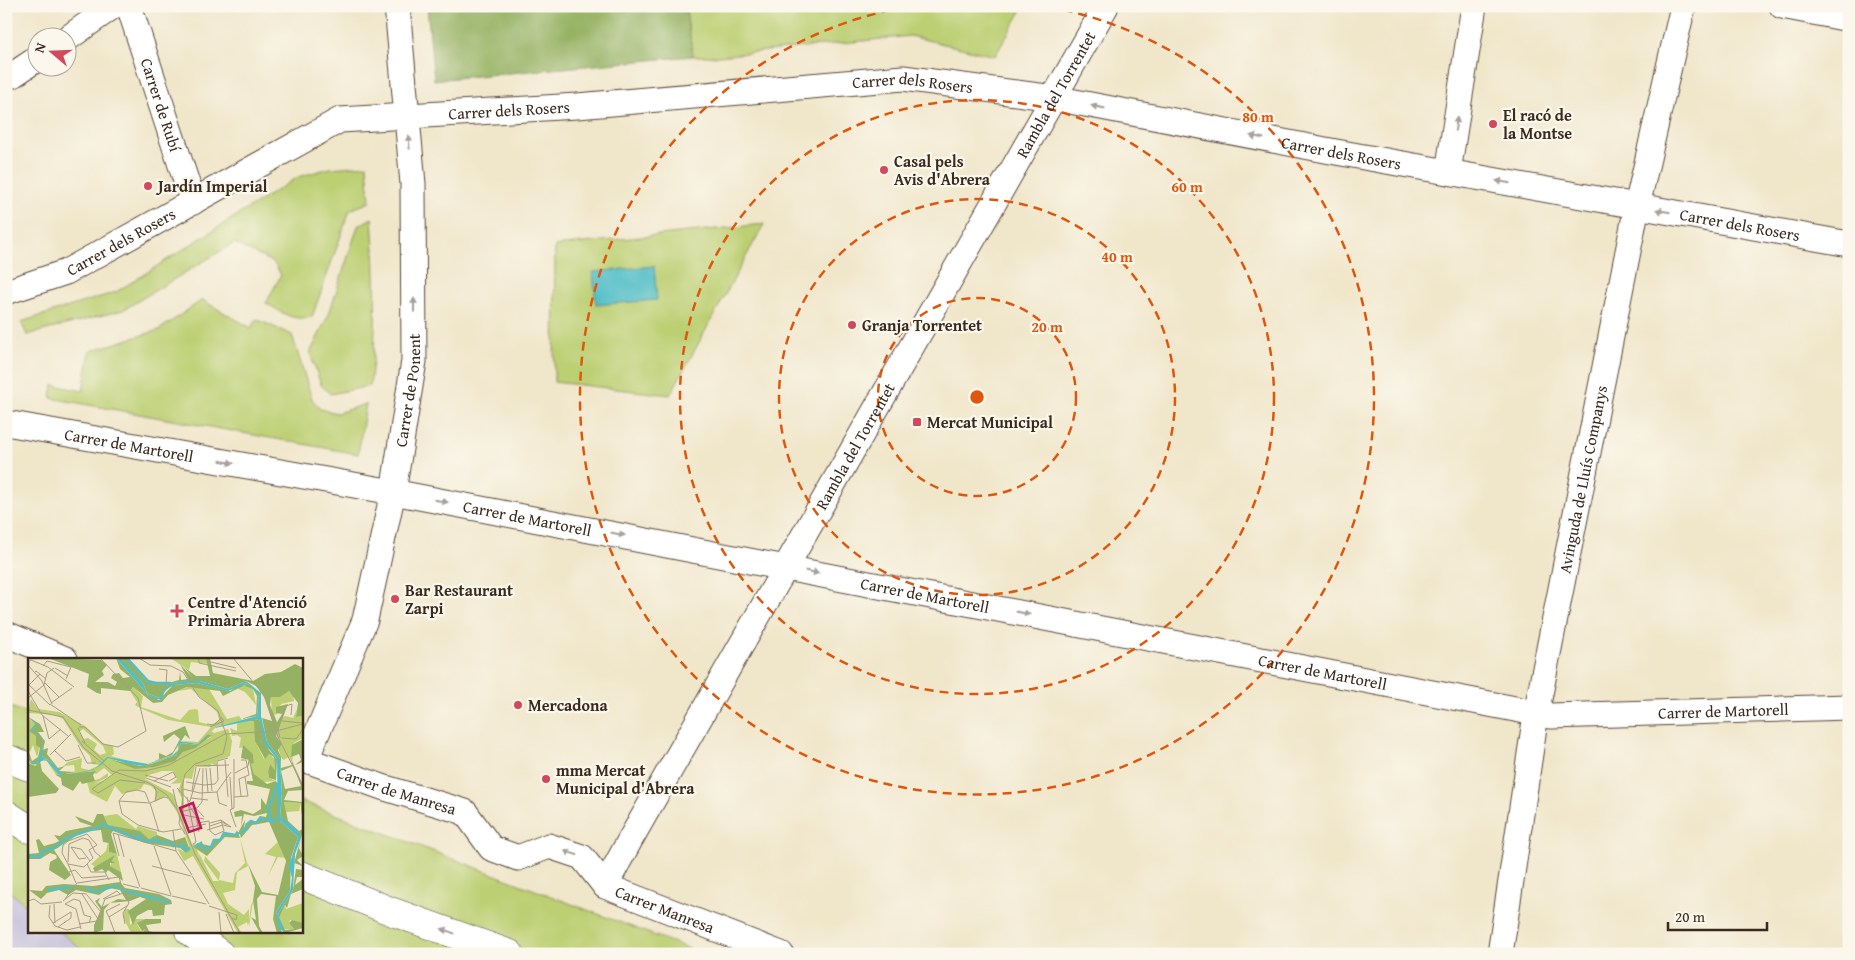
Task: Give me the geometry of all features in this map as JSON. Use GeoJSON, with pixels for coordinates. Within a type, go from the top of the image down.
{"type":"FeatureCollection","features":[{"type":"Feature","properties":{"kind":"highway"},"geometry":{"type":"LineString","coordinates":[[6,758],[28,766]]}},
{"type":"Feature","properties":{"kind":"highway"},"geometry":{"type":"LineString","coordinates":[[6,814],[28,828]]}},
{"type":"Feature","properties":{"kind":"highway"},"geometry":{"type":"LineString","coordinates":[[302,875],[393,912],[510,954]]}},
{"type":"Feature","properties":{"kind":"highway"},"geometry":{"type":"LineString","coordinates":[[190,932],[220,954]]}},
{"type":"Feature","properties":{"kind":"street"},"geometry":{"type":"LineString","coordinates":[[78,31],[114,6]]}},
{"type":"Feature","properties":{"kind":"street","name":"Carrer de Rubí"},"geometry":{"type":"LineString","coordinates":[[129,6],[193,202]]}},
{"type":"Feature","properties":{"kind":"street","name":"Carrer de Ponent"},"geometry":{"type":"LineString","coordinates":[[303,758],[365,620],[393,492],[414,361],[413,184],[397,6]]}},
{"type":"Feature","properties":{"kind":"street","name":"Rambla del Torrentet"},"geometry":{"type":"LineString","coordinates":[[605,886],[1106,6]]}},
{"type":"Feature","properties":{"kind":"street"},"geometry":{"type":"LineString","coordinates":[[1448,172],[1474,6]]}},
{"type":"Feature","properties":{"kind":"street","name":"Avinguda de Lluís Companys"},"geometry":{"type":"LineString","coordinates":[[1500,954],[1536,714],[1637,206],[1684,6]]}},
{"type":"Feature","properties":{"kind":"street"},"geometry":{"type":"LineString","coordinates":[[1782,6],[1849,19]]}},
{"type":"Feature","properties":{"kind":"street"},"geometry":{"type":"LineString","coordinates":[[6,77],[13,75],[28,65]]}},
{"type":"Feature","properties":{"kind":"street","name":"Carrer dels Rosers"},"geometry":{"type":"LineString","coordinates":[[6,292],[66,272],[340,120],[577,106],[903,78],[1054,98],[1448,172],[1849,244]]}},
{"type":"Feature","properties":{"kind":"street","name":"Carrer de Martorell"},"geometry":{"type":"LineString","coordinates":[[6,423],[393,492],[786,566],[1536,714],[1551,716],[1849,707]]}},
{"type":"Feature","properties":{"kind":"street"},"geometry":{"type":"LineString","coordinates":[[6,634],[63,658]]}},
{"type":"Feature","properties":{"kind":"street","name":"Carrer de Manresa"},"geometry":{"type":"LineString","coordinates":[[303,758],[382,787],[465,812],[491,848],[518,858],[549,846],[582,857],[605,886]]}},
{"type":"Feature","properties":{"kind":"street","name":"Carrer Manresa"},"geometry":{"type":"LineString","coordinates":[[605,886],[781,954]]}},
{"type":"Feature","properties":{"kind":"shaded area"},"geometry":{"type":"Polygon","coordinates":[[[6,889],[28,906],[28,932],[60,932],[87,954],[6,954],[6,889]]]}},
{"type":"Feature","properties":{"kind":"green space"},"geometry":{"type":"Polygon","coordinates":[[[427,6],[685,6],[693,56],[434,80],[427,6]]]}},
{"type":"Feature","properties":{"kind":"green space"},"geometry":{"type":"Polygon","coordinates":[[[685,6],[1024,6],[995,56],[910,36],[719,56],[693,56],[685,6]]]}},
{"type":"Feature","properties":{"kind":"green space"},"geometry":{"type":"Polygon","coordinates":[[[367,165],[370,202],[350,210],[312,317],[293,317],[266,303],[281,275],[274,263],[234,243],[123,310],[27,335],[21,322],[116,292],[298,177],[330,168],[367,165]]]}},
{"type":"Feature","properties":{"kind":"green space"},"geometry":{"type":"Polygon","coordinates":[[[372,218],[376,302],[370,386],[330,394],[321,385],[310,353],[329,314],[358,226],[372,218]]]}},
{"type":"Feature","properties":{"kind":"green space"},"geometry":{"type":"Polygon","coordinates":[[[764,224],[670,395],[554,382],[555,246],[764,224]]]}},
{"type":"Feature","properties":{"kind":"green space"},"geometry":{"type":"Polygon","coordinates":[[[202,300],[251,328],[256,319],[292,335],[312,399],[320,409],[337,413],[366,404],[358,454],[51,398],[53,385],[83,391],[90,351],[159,330],[202,300]]]}},
{"type":"Feature","properties":{"kind":"green space"},"geometry":{"type":"Polygon","coordinates":[[[6,706],[28,713],[28,906],[6,889],[6,706]]]}},
{"type":"Feature","properties":{"kind":"green space"},"geometry":{"type":"Polygon","coordinates":[[[302,801],[703,954],[87,954],[60,932],[302,932],[302,801]]]}},
{"type":"Feature","properties":{"kind":"water"},"geometry":{"type":"Polygon","coordinates":[[[654,266],[657,300],[596,305],[593,272],[654,266]]]}},
{"type":"Feature","properties":{"kind":"place","name":"El racó de la Montse"},"geometry":{"type":"Point","coordinates":[1493,124]}},
{"type":"Feature","properties":{"kind":"place","name":"Casal pels Avis d'Abrera"},"geometry":{"type":"Point","coordinates":[884,170]}},
{"type":"Feature","properties":{"kind":"place","name":"Jardín Imperial"},"geometry":{"type":"Point","coordinates":[148,186]}},
{"type":"Feature","properties":{"kind":"place","name":"Granja Torrentet"},"geometry":{"type":"Point","coordinates":[852,325]}},
{"type":"Feature","properties":{"kind":"place","name":"Mercat Municipal"},"geometry":{"type":"Point","coordinates":[917,422]}},
{"type":"Feature","properties":{"kind":"place","name":"Bar Restaurant Zarpi"},"geometry":{"type":"Point","coordinates":[395,599]}},
{"type":"Feature","properties":{"kind":"place","name":"Centre d'Atenció Primària Abrera"},"geometry":{"type":"Point","coordinates":[177,611]}},
{"type":"Feature","properties":{"kind":"place","name":"Mercadona"},"geometry":{"type":"Point","coordinates":[518,705]}},
{"type":"Feature","properties":{"kind":"place","name":"mma Mercat Municipal d'Abrera"},"geometry":{"type":"Point","coordinates":[546,779]}}]}
